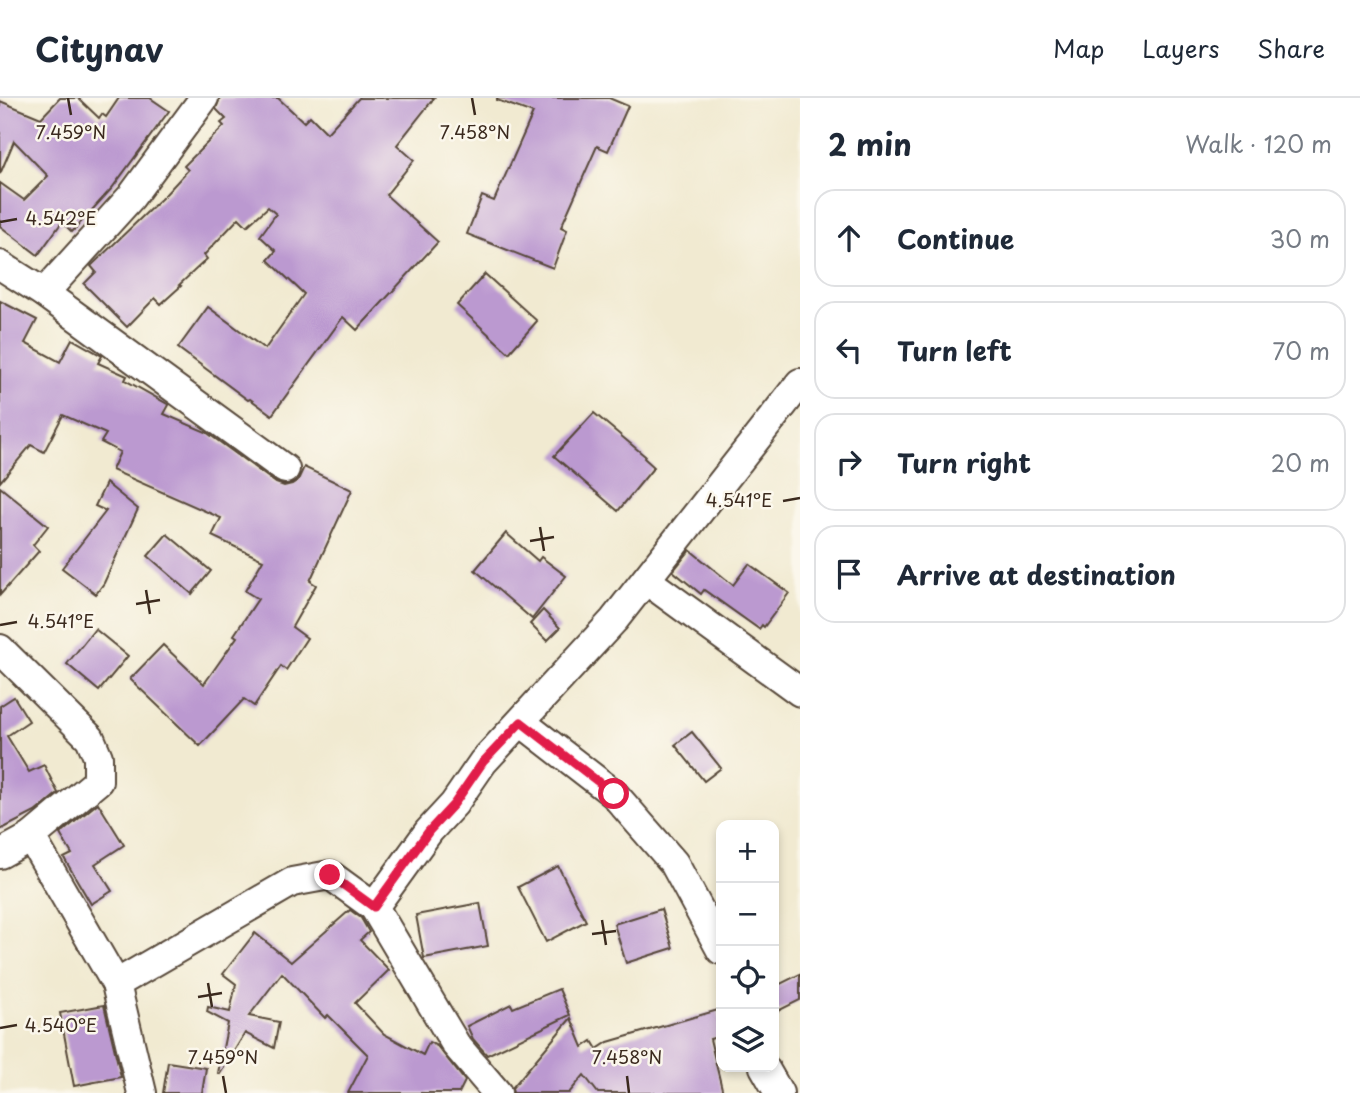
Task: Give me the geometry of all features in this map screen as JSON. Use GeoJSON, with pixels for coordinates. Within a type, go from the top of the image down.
{"type":"FeatureCollection","features":[{"type":"Feature","properties":{"kind":"street"},"geometry":{"type":"LineString","coordinates":[[44,293],[131,197],[204,98]]}},
{"type":"Feature","properties":{"kind":"street"},"geometry":{"type":"LineString","coordinates":[[0,265],[44,293],[285,469]]}},
{"type":"Feature","properties":{"kind":"street"},"geometry":{"type":"LineString","coordinates":[[374,907],[483,762],[614,620],[800,383]]}},
{"type":"Feature","properties":{"kind":"street"},"geometry":{"type":"LineString","coordinates":[[646,580],[800,692]]}},
{"type":"Feature","properties":{"kind":"street"},"geometry":{"type":"LineString","coordinates":[[0,649],[90,738],[98,757],[98,781],[31,837],[0,854]]}},
{"type":"Feature","properties":{"kind":"street"},"geometry":{"type":"LineString","coordinates":[[521,722],[614,794],[674,863],[719,946]]}},
{"type":"Feature","properties":{"kind":"street"},"geometry":{"type":"LineString","coordinates":[[31,837],[116,984],[142,1093]]}},
{"type":"Feature","properties":{"kind":"street"},"geometry":{"type":"LineString","coordinates":[[116,984],[292,881],[330,875],[374,907],[456,1045],[498,1093]]}},
{"type":"Feature","properties":{"kind":"street"},"geometry":{"type":"LineString","coordinates":[[767,1072],[779,1093]]}},
{"type":"Feature","properties":{"kind":"building"},"geometry":{"type":"Polygon","coordinates":[[[60,98],[78,98],[99,118],[102,114],[106,117],[119,98],[150,98],[169,111],[112,188],[72,232],[62,222],[38,255],[0,226],[0,183],[24,200],[48,176],[14,141],[0,174],[0,101],[41,118],[60,98]]]}},
{"type":"Feature","properties":{"kind":"building"},"geometry":{"type":"Polygon","coordinates":[[[220,98],[278,98],[304,122],[310,116],[327,133],[359,98],[434,98],[397,145],[414,160],[386,195],[438,242],[357,330],[343,317],[272,415],[178,348],[208,307],[265,349],[304,294],[268,260],[276,251],[260,236],[276,214],[268,207],[247,226],[239,218],[204,255],[207,259],[179,285],[181,286],[161,304],[155,298],[127,327],[84,284],[96,272],[91,266],[165,195],[188,170],[184,166],[224,126],[221,123],[226,119],[216,109],[220,98]]]}},
{"type":"Feature","properties":{"kind":"building"},"geometry":{"type":"Polygon","coordinates":[[[497,98],[609,98],[628,106],[608,151],[597,146],[561,227],[567,230],[553,268],[467,234],[482,196],[494,201],[533,113],[497,98]]]}},
{"type":"Feature","properties":{"kind":"building"},"geometry":{"type":"Polygon","coordinates":[[[485,274],[537,321],[509,353],[457,305],[485,274]]]}},
{"type":"Feature","properties":{"kind":"building"},"geometry":{"type":"Polygon","coordinates":[[[0,301],[37,320],[25,343],[60,362],[72,339],[102,356],[98,363],[127,376],[125,380],[169,405],[164,414],[206,432],[276,483],[284,486],[292,484],[298,480],[304,467],[352,490],[310,581],[316,585],[292,627],[307,638],[286,670],[281,666],[254,706],[244,699],[200,746],[130,679],[163,645],[204,684],[237,637],[234,635],[258,599],[245,591],[263,560],[212,536],[221,518],[112,470],[120,452],[101,442],[106,434],[63,415],[44,452],[31,445],[0,482],[0,301]]]}},
{"type":"Feature","properties":{"kind":"building"},"geometry":{"type":"Polygon","coordinates":[[[594,413],[645,456],[654,467],[618,511],[554,456],[594,413]]]}},
{"type":"Feature","properties":{"kind":"building"},"geometry":{"type":"Polygon","coordinates":[[[106,483],[138,509],[104,583],[96,594],[62,568],[106,511],[95,506],[106,483]]]}},
{"type":"Feature","properties":{"kind":"building"},"geometry":{"type":"Polygon","coordinates":[[[0,487],[48,526],[33,545],[39,551],[0,595],[0,487]]]}},
{"type":"Feature","properties":{"kind":"building"},"geometry":{"type":"Polygon","coordinates":[[[506,533],[538,561],[541,557],[566,576],[532,619],[475,570],[506,533]]]}},
{"type":"Feature","properties":{"kind":"building"},"geometry":{"type":"Polygon","coordinates":[[[167,534],[211,571],[192,594],[148,556],[167,534]]]}},
{"type":"Feature","properties":{"kind":"building"},"geometry":{"type":"Polygon","coordinates":[[[690,550],[733,585],[749,564],[789,593],[764,627],[762,625],[759,629],[704,590],[701,594],[673,571],[690,550]]]}},
{"type":"Feature","properties":{"kind":"building"},"geometry":{"type":"Polygon","coordinates":[[[543,610],[560,628],[547,641],[530,624],[543,610]]]}},
{"type":"Feature","properties":{"kind":"building"},"geometry":{"type":"Polygon","coordinates":[[[95,629],[128,656],[99,691],[67,664],[95,629]]]}},
{"type":"Feature","properties":{"kind":"building"},"geometry":{"type":"Polygon","coordinates":[[[14,697],[29,721],[7,736],[29,772],[44,765],[58,793],[35,812],[0,830],[0,706],[14,697]]]}},
{"type":"Feature","properties":{"kind":"building"},"geometry":{"type":"Polygon","coordinates":[[[692,732],[721,768],[704,781],[675,745],[692,732]]]}},
{"type":"Feature","properties":{"kind":"building"},"geometry":{"type":"Polygon","coordinates":[[[98,803],[124,845],[95,864],[112,891],[91,904],[64,858],[72,854],[60,834],[98,803]]]}},
{"type":"Feature","properties":{"kind":"building"},"geometry":{"type":"Polygon","coordinates":[[[558,866],[586,921],[546,942],[518,887],[558,866]]]}},
{"type":"Feature","properties":{"kind":"building"},"geometry":{"type":"Polygon","coordinates":[[[480,903],[488,946],[424,958],[416,915],[480,903]]]}},
{"type":"Feature","properties":{"kind":"building"},"geometry":{"type":"Polygon","coordinates":[[[661,909],[673,948],[626,963],[614,924],[661,909]]]}},
{"type":"Feature","properties":{"kind":"building"},"geometry":{"type":"Polygon","coordinates":[[[350,910],[361,918],[369,932],[360,940],[389,970],[355,1003],[384,1034],[423,1055],[429,1042],[437,1046],[465,1081],[459,1093],[348,1093],[368,1055],[328,1015],[325,1018],[282,973],[249,1016],[279,1022],[274,1048],[245,1033],[220,1074],[218,1073],[228,1023],[207,1012],[208,1007],[230,1012],[236,984],[223,974],[255,933],[291,962],[350,910]]]}},
{"type":"Feature","properties":{"kind":"building"},"geometry":{"type":"Polygon","coordinates":[[[800,974],[800,1000],[779,1010],[779,984],[800,974]]]}},
{"type":"Feature","properties":{"kind":"building"},"geometry":{"type":"Polygon","coordinates":[[[559,989],[570,1015],[487,1055],[473,1039],[467,1026],[511,1004],[513,1008],[559,989]]]}},
{"type":"Feature","properties":{"kind":"building"},"geometry":{"type":"Polygon","coordinates":[[[104,1005],[121,1077],[74,1086],[60,1013],[104,1005]]]}},
{"type":"Feature","properties":{"kind":"building"},"geometry":{"type":"Polygon","coordinates":[[[716,1011],[716,1037],[710,1039],[723,1093],[598,1093],[584,1075],[569,1093],[513,1093],[512,1088],[571,1018],[583,1047],[592,1041],[597,1049],[608,1042],[716,1011]]]}},
{"type":"Feature","properties":{"kind":"building"},"geometry":{"type":"Polygon","coordinates":[[[168,1062],[206,1068],[202,1093],[163,1093],[168,1062]]]}},
{"type":"Feature","properties":{"kind":"route"},"geometry":{"type":"LineString","coordinates":[[330,875],[374,907],[483,762],[521,722],[614,794]]}}]}
